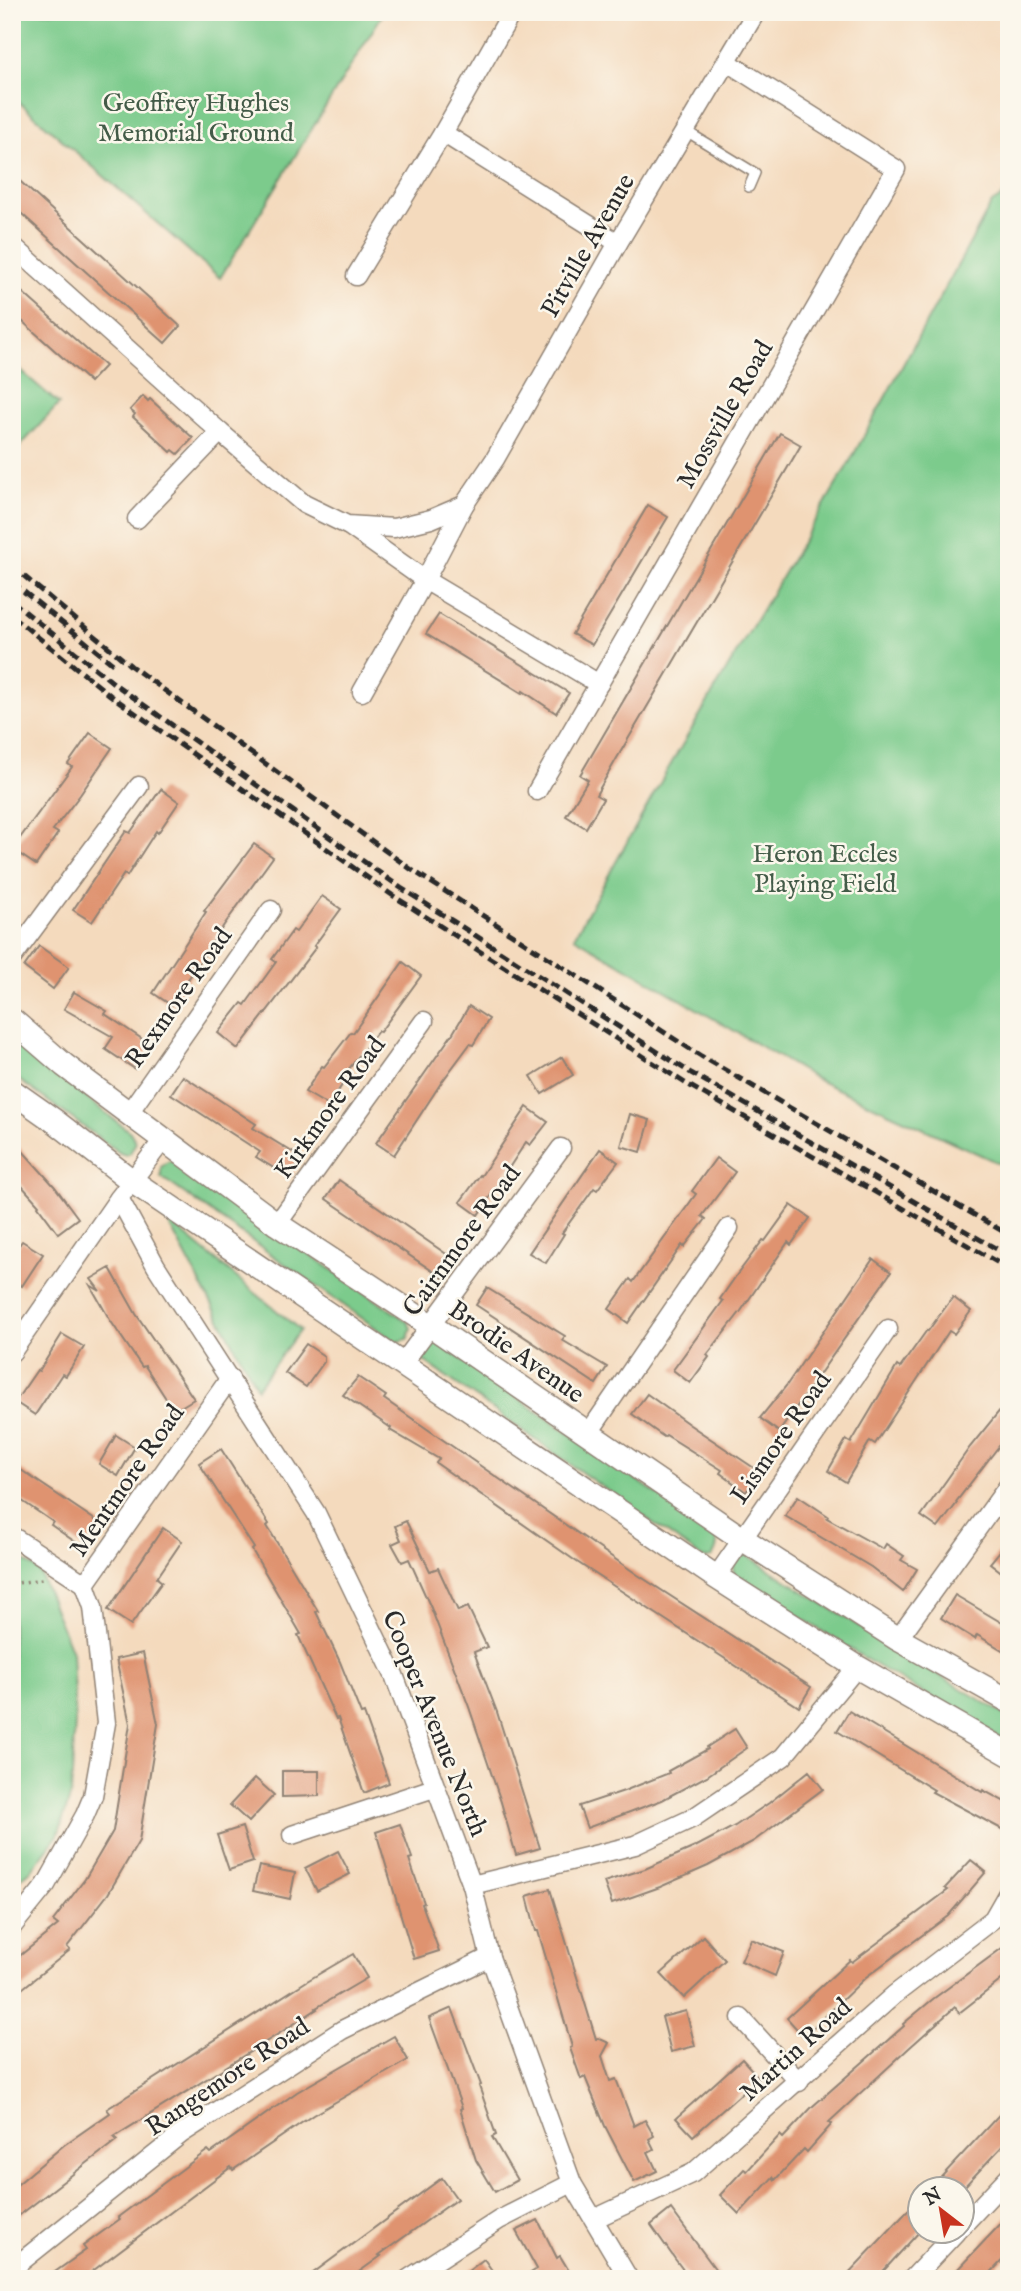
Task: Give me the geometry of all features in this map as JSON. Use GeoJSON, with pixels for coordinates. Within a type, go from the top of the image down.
{"type":"FeatureCollection","features":[{"type":"Feature","properties":{"kind":"street"},"geometry":{"type":"LineString","coordinates":[[356,275],[443,133],[512,12]]}},
{"type":"Feature","properties":{"kind":"street","name":"Pitville Avenue"},"geometry":{"type":"LineString","coordinates":[[362,692],[464,505],[495,458],[618,243],[756,12]]}},
{"type":"Feature","properties":{"kind":"street","name":"Mossville Road"},"geometry":{"type":"LineString","coordinates":[[598,684],[896,169],[727,62]]}},
{"type":"Feature","properties":{"kind":"street"},"geometry":{"type":"LineString","coordinates":[[443,133],[618,243]]}},
{"type":"Feature","properties":{"kind":"street"},"geometry":{"type":"LineString","coordinates":[[12,245],[304,504],[347,525],[425,580],[598,684],[537,791]]}},
{"type":"Feature","properties":{"kind":"street"},"geometry":{"type":"LineString","coordinates":[[137,519],[220,432]]}},
{"type":"Feature","properties":{"kind":"street"},"geometry":{"type":"LineString","coordinates":[[347,525],[394,528],[431,519],[464,505]]}},
{"type":"Feature","properties":{"kind":"street"},"geometry":{"type":"LineString","coordinates":[[12,958],[139,786]]}},
{"type":"Feature","properties":{"kind":"street","name":"Rexmore Road"},"geometry":{"type":"LineString","coordinates":[[128,1114],[271,910]]}},
{"type":"Feature","properties":{"kind":"street","name":"Brodie Avenue"},"geometry":{"type":"LineString","coordinates":[[12,1020],[64,1065],[277,1224],[430,1325],[741,1538],[898,1639],[1009,1701]]}},
{"type":"Feature","properties":{"kind":"street","name":"Kirkmore Road"},"geometry":{"type":"LineString","coordinates":[[277,1224],[424,1021]]}},
{"type":"Feature","properties":{"kind":"street"},"geometry":{"type":"LineString","coordinates":[[12,1091],[56,1122],[125,1190],[403,1363],[716,1577],[858,1667],[1009,1754]]}},
{"type":"Feature","properties":{"kind":"street"},"geometry":{"type":"LineString","coordinates":[[12,1352],[163,1140]]}},
{"type":"Feature","properties":{"kind":"street","name":"Cairnmore Road"},"geometry":{"type":"LineString","coordinates":[[403,1363],[561,1148]]}},
{"type":"Feature","properties":{"kind":"street","name":"Cooper Avenue North"},"geometry":{"type":"LineString","coordinates":[[125,1190],[156,1266],[316,1513],[394,1675],[472,1885],[490,1956],[572,2183],[629,2279]]}},
{"type":"Feature","properties":{"kind":"street"},"geometry":{"type":"LineString","coordinates":[[588,1434],[729,1228]]}},
{"type":"Feature","properties":{"kind":"street","name":"Lismore Road"},"geometry":{"type":"LineString","coordinates":[[716,1577],[888,1329]]}},
{"type":"Feature","properties":{"kind":"street","name":"Mentmore Road"},"geometry":{"type":"LineString","coordinates":[[12,1927],[47,1885],[93,1796],[106,1723],[93,1607],[85,1584],[230,1378]]}},
{"type":"Feature","properties":{"kind":"street"},"geometry":{"type":"LineString","coordinates":[[898,1639],[1009,1485]]}},
{"type":"Feature","properties":{"kind":"street"},"geometry":{"type":"LineString","coordinates":[[12,1536],[85,1584]]}},
{"type":"Feature","properties":{"kind":"street"},"geometry":{"type":"LineString","coordinates":[[472,1885],[635,1845],[693,1818],[783,1757],[858,1667]]}},
{"type":"Feature","properties":{"kind":"street"},"geometry":{"type":"LineString","coordinates":[[292,1835],[434,1788]]}},
{"type":"Feature","properties":{"kind":"street","name":"Martin Road"},"geometry":{"type":"LineString","coordinates":[[594,2218],[692,2173],[799,2082],[894,1995],[993,1919],[1009,1891]]}},
{"type":"Feature","properties":{"kind":"street","name":"Rangemore Road"},"geometry":{"type":"LineString","coordinates":[[12,2269],[181,2134],[342,2030],[490,1956]]}},
{"type":"Feature","properties":{"kind":"street"},"geometry":{"type":"LineString","coordinates":[[741,2018],[799,2082]]}},
{"type":"Feature","properties":{"kind":"street"},"geometry":{"type":"LineString","coordinates":[[976,2210],[1009,2176]]}},
{"type":"Feature","properties":{"kind":"street"},"geometry":{"type":"LineString","coordinates":[[408,2279],[499,2220],[572,2183]]}},
{"type":"Feature","properties":{"kind":"street"},"geometry":{"type":"LineString","coordinates":[[912,2279],[942,2246]]}},
{"type":"Feature","properties":{"kind":"lane"},"geometry":{"type":"LineString","coordinates":[[686,131],[755,173],[749,187]]}},
{"type":"Feature","properties":{"kind":"path"},"geometry":{"type":"LineString","coordinates":[[12,1584],[42,1578]]}},
{"type":"Feature","properties":{"kind":"green space","name":"Geoffrey Hughes Memorial Ground"},"geometry":{"type":"Polygon","coordinates":[[[12,12],[384,12],[220,278],[12,96],[12,12]]]}},
{"type":"Feature","properties":{"kind":"green space","name":"Heron Eccles Playing Field"},"geometry":{"type":"Polygon","coordinates":[[[1009,185],[1009,1168],[820,1081],[574,937],[668,769],[849,463],[992,203],[1003,196],[1009,185]]]}},
{"type":"Feature","properties":{"kind":"green space"},"geometry":{"type":"Polygon","coordinates":[[[12,363],[59,404],[12,455],[12,363]]]}},
{"type":"Feature","properties":{"kind":"green space"},"geometry":{"type":"Polygon","coordinates":[[[12,1040],[130,1132],[136,1142],[130,1153],[120,1153],[12,1075],[12,1040]]]}},
{"type":"Feature","properties":{"kind":"green space"},"geometry":{"type":"Polygon","coordinates":[[[169,1161],[176,1162],[408,1322],[411,1328],[408,1339],[396,1342],[161,1177],[161,1167],[169,1161]]]}},
{"type":"Feature","properties":{"kind":"green space"},"geometry":{"type":"Polygon","coordinates":[[[166,1219],[300,1330],[257,1388],[166,1219]]]}},
{"type":"Feature","properties":{"kind":"green space"},"geometry":{"type":"Polygon","coordinates":[[[435,1341],[705,1527],[716,1540],[712,1557],[704,1559],[423,1360],[420,1351],[428,1342],[435,1341]]]}},
{"type":"Feature","properties":{"kind":"green space"},"geometry":{"type":"Polygon","coordinates":[[[12,1553],[39,1571],[72,1652],[75,1721],[71,1794],[58,1835],[33,1868],[12,1886],[12,1553]]]}},
{"type":"Feature","properties":{"kind":"green space"},"geometry":{"type":"Polygon","coordinates":[[[743,1555],[1009,1717],[1009,1743],[872,1663],[736,1576],[734,1563],[743,1555]]]}},
{"type":"Feature","properties":{"kind":"building"},"geometry":{"type":"Polygon","coordinates":[[[12,174],[180,326],[165,343],[12,205],[12,174]]]}},
{"type":"Feature","properties":{"kind":"building"},"geometry":{"type":"Polygon","coordinates":[[[12,283],[105,366],[90,382],[12,312],[12,283]]]}},
{"type":"Feature","properties":{"kind":"building"},"geometry":{"type":"Polygon","coordinates":[[[143,396],[148,401],[150,399],[193,438],[178,454],[173,450],[171,452],[133,417],[135,414],[130,410],[143,396]]]}},
{"type":"Feature","properties":{"kind":"building"},"geometry":{"type":"Polygon","coordinates":[[[780,433],[801,445],[596,795],[603,799],[586,828],[566,816],[588,780],[580,775],[780,433]]]}},
{"type":"Feature","properties":{"kind":"building"},"geometry":{"type":"Polygon","coordinates":[[[648,505],[668,517],[592,645],[572,634],[648,505]]]}},
{"type":"Feature","properties":{"kind":"building"},"geometry":{"type":"Polygon","coordinates":[[[439,614],[569,693],[556,713],[426,634],[439,614]]]}},
{"type":"Feature","properties":{"kind":"building"},"geometry":{"type":"Polygon","coordinates":[[[90,733],[112,748],[53,830],[58,833],[36,865],[12,849],[72,767],[68,764],[90,733]]]}},
{"type":"Feature","properties":{"kind":"building"},"geometry":{"type":"Polygon","coordinates":[[[161,789],[179,802],[158,833],[156,831],[127,876],[124,874],[92,922],[73,910],[126,831],[130,833],[161,789]]]}},
{"type":"Feature","properties":{"kind":"building"},"geometry":{"type":"Polygon","coordinates":[[[254,844],[273,857],[171,1005],[153,993],[206,912],[204,911],[254,844]]]}},
{"type":"Feature","properties":{"kind":"building"},"geometry":{"type":"Polygon","coordinates":[[[322,896],[341,909],[314,946],[316,947],[238,1049],[218,1033],[242,1003],[245,1005],[276,962],[272,959],[322,896]]]}},
{"type":"Feature","properties":{"kind":"building"},"geometry":{"type":"Polygon","coordinates":[[[39,946],[69,967],[53,989],[24,967],[39,946]]]}},
{"type":"Feature","properties":{"kind":"building"},"geometry":{"type":"Polygon","coordinates":[[[403,962],[421,976],[342,1078],[345,1080],[329,1106],[305,1092],[322,1066],[324,1067],[351,1032],[353,1033],[403,962]]]}},
{"type":"Feature","properties":{"kind":"building"},"geometry":{"type":"Polygon","coordinates":[[[74,992],[107,1011],[105,1014],[151,1045],[135,1069],[105,1049],[113,1037],[64,1009],[74,992]]]}},
{"type":"Feature","properties":{"kind":"building"},"geometry":{"type":"Polygon","coordinates":[[[469,1006],[489,1019],[473,1045],[470,1044],[441,1083],[394,1155],[376,1143],[469,1006]]]}},
{"type":"Feature","properties":{"kind":"building"},"geometry":{"type":"Polygon","coordinates":[[[562,1057],[573,1075],[542,1094],[531,1076],[562,1057]]]}},
{"type":"Feature","properties":{"kind":"building"},"geometry":{"type":"Polygon","coordinates":[[[183,1076],[256,1124],[253,1128],[302,1158],[290,1178],[256,1157],[260,1152],[171,1094],[183,1076]]]}},
{"type":"Feature","properties":{"kind":"building"},"geometry":{"type":"Polygon","coordinates":[[[527,1107],[548,1122],[530,1145],[526,1142],[478,1215],[460,1202],[481,1176],[527,1107]]]}},
{"type":"Feature","properties":{"kind":"building"},"geometry":{"type":"Polygon","coordinates":[[[630,1114],[650,1120],[641,1152],[621,1146],[630,1114]]]}},
{"type":"Feature","properties":{"kind":"building"},"geometry":{"type":"Polygon","coordinates":[[[12,1139],[55,1187],[78,1218],[58,1233],[39,1205],[12,1175],[12,1139]]]}},
{"type":"Feature","properties":{"kind":"building"},"geometry":{"type":"Polygon","coordinates":[[[600,1149],[618,1162],[597,1190],[594,1188],[562,1233],[564,1234],[546,1263],[529,1253],[600,1149]]]}},
{"type":"Feature","properties":{"kind":"building"},"geometry":{"type":"Polygon","coordinates":[[[716,1158],[735,1172],[702,1216],[706,1219],[684,1247],[682,1245],[628,1323],[609,1309],[630,1279],[633,1282],[696,1194],[692,1191],[716,1158]]]}},
{"type":"Feature","properties":{"kind":"building"},"geometry":{"type":"Polygon","coordinates":[[[339,1180],[455,1260],[443,1278],[326,1199],[339,1180]]]}},
{"type":"Feature","properties":{"kind":"building"},"geometry":{"type":"Polygon","coordinates":[[[791,1205],[810,1218],[791,1245],[788,1242],[690,1383],[673,1370],[723,1301],[720,1299],[736,1276],[791,1205]]]}},
{"type":"Feature","properties":{"kind":"building"},"geometry":{"type":"Polygon","coordinates":[[[22,1241],[43,1254],[22,1286],[12,1279],[12,1255],[22,1241]]]}},
{"type":"Feature","properties":{"kind":"building"},"geometry":{"type":"Polygon","coordinates":[[[873,1259],[891,1272],[779,1432],[760,1418],[786,1386],[873,1259]]]}},
{"type":"Feature","properties":{"kind":"building"},"geometry":{"type":"Polygon","coordinates":[[[110,1268],[136,1314],[194,1399],[174,1411],[145,1366],[142,1367],[110,1320],[90,1285],[100,1291],[91,1279],[110,1268]]]}},
{"type":"Feature","properties":{"kind":"building"},"geometry":{"type":"Polygon","coordinates":[[[487,1288],[565,1336],[562,1340],[607,1367],[596,1384],[476,1305],[487,1288]]]}},
{"type":"Feature","properties":{"kind":"building"},"geometry":{"type":"Polygon","coordinates":[[[953,1297],[971,1311],[954,1334],[949,1331],[875,1444],[870,1441],[846,1482],[828,1471],[846,1440],[851,1443],[897,1366],[900,1368],[953,1297]]]}},
{"type":"Feature","properties":{"kind":"building"},"geometry":{"type":"Polygon","coordinates":[[[62,1334],[84,1347],[66,1376],[62,1374],[35,1415],[15,1402],[37,1370],[39,1371],[62,1334]]]}},
{"type":"Feature","properties":{"kind":"building"},"geometry":{"type":"Polygon","coordinates":[[[306,1344],[324,1356],[324,1362],[306,1387],[285,1373],[306,1344]]]}},
{"type":"Feature","properties":{"kind":"building"},"geometry":{"type":"Polygon","coordinates":[[[358,1377],[386,1396],[384,1399],[638,1575],[811,1687],[799,1707],[577,1562],[436,1463],[439,1459],[390,1430],[391,1428],[343,1395],[358,1377]]]}},
{"type":"Feature","properties":{"kind":"building"},"geometry":{"type":"Polygon","coordinates":[[[647,1394],[760,1472],[746,1492],[720,1473],[722,1470],[666,1435],[664,1437],[632,1414],[647,1394]]]}},
{"type":"Feature","properties":{"kind":"building"},"geometry":{"type":"Polygon","coordinates":[[[1009,1399],[1009,1433],[938,1528],[921,1516],[970,1447],[1009,1399]]]}},
{"type":"Feature","properties":{"kind":"building"},"geometry":{"type":"Polygon","coordinates":[[[116,1435],[135,1447],[118,1476],[99,1464],[116,1435]]]}},
{"type":"Feature","properties":{"kind":"building"},"geometry":{"type":"Polygon","coordinates":[[[221,1449],[269,1524],[267,1526],[318,1611],[316,1612],[361,1714],[364,1713],[389,1783],[364,1793],[338,1718],[336,1719],[298,1635],[301,1634],[252,1550],[254,1548],[199,1463],[221,1449]]]}},
{"type":"Feature","properties":{"kind":"building"},"geometry":{"type":"Polygon","coordinates":[[[18,1468],[101,1524],[84,1548],[51,1525],[53,1522],[12,1494],[12,1477],[18,1468]]]}},
{"type":"Feature","properties":{"kind":"building"},"geometry":{"type":"Polygon","coordinates":[[[798,1496],[828,1516],[827,1518],[883,1549],[886,1544],[904,1556],[901,1560],[917,1569],[903,1592],[871,1567],[785,1516],[798,1496]]]}},
{"type":"Feature","properties":{"kind":"building"},"geometry":{"type":"Polygon","coordinates":[[[406,1521],[430,1571],[438,1568],[458,1611],[468,1607],[487,1647],[474,1652],[497,1712],[540,1848],[516,1855],[469,1707],[431,1608],[409,1559],[402,1562],[392,1544],[401,1540],[395,1526],[406,1521]]]}},
{"type":"Feature","properties":{"kind":"building"},"geometry":{"type":"Polygon","coordinates":[[[163,1528],[182,1541],[157,1578],[162,1582],[131,1625],[108,1610],[163,1528]]]}},
{"type":"Feature","properties":{"kind":"building"},"geometry":{"type":"Polygon","coordinates":[[[1009,1540],[1009,1578],[990,1563],[1009,1540]]]}},
{"type":"Feature","properties":{"kind":"building"},"geometry":{"type":"Polygon","coordinates":[[[955,1595],[1009,1627],[1009,1654],[977,1635],[975,1639],[941,1618],[955,1595]]]}},
{"type":"Feature","properties":{"kind":"building"},"geometry":{"type":"Polygon","coordinates":[[[143,1653],[158,1724],[139,1841],[108,1894],[67,1947],[70,1950],[12,1997],[12,1962],[58,1925],[53,1921],[85,1879],[113,1831],[130,1724],[116,1659],[143,1653]]]}},
{"type":"Feature","properties":{"kind":"building"},"geometry":{"type":"Polygon","coordinates":[[[849,1711],[982,1792],[983,1790],[1009,1804],[1009,1833],[932,1792],[934,1790],[837,1731],[849,1711]]]}},
{"type":"Feature","properties":{"kind":"building"},"geometry":{"type":"Polygon","coordinates":[[[735,1729],[747,1748],[707,1776],[662,1800],[587,1828],[579,1806],[669,1773],[668,1771],[708,1749],[707,1747],[735,1729]]]}},
{"type":"Feature","properties":{"kind":"building"},"geometry":{"type":"Polygon","coordinates":[[[282,1771],[319,1771],[319,1796],[282,1797],[282,1771]]]}},
{"type":"Feature","properties":{"kind":"building"},"geometry":{"type":"Polygon","coordinates":[[[809,1771],[823,1789],[754,1841],[708,1866],[612,1904],[604,1882],[645,1869],[735,1826],[809,1771]]]}},
{"type":"Feature","properties":{"kind":"building"},"geometry":{"type":"Polygon","coordinates":[[[255,1778],[274,1795],[249,1822],[230,1805],[255,1778]]]}},
{"type":"Feature","properties":{"kind":"building"},"geometry":{"type":"Polygon","coordinates":[[[400,1824],[412,1858],[409,1859],[424,1903],[422,1904],[439,1951],[414,1959],[376,1832],[400,1824]]]}},
{"type":"Feature","properties":{"kind":"building"},"geometry":{"type":"Polygon","coordinates":[[[242,1827],[253,1862],[229,1870],[217,1835],[242,1827]]]}},
{"type":"Feature","properties":{"kind":"building"},"geometry":{"type":"Polygon","coordinates":[[[338,1851],[350,1874],[317,1891],[305,1868],[338,1851]]]}},
{"type":"Feature","properties":{"kind":"building"},"geometry":{"type":"Polygon","coordinates":[[[971,1860],[986,1872],[948,1916],[866,1977],[804,2037],[787,2018],[850,1960],[852,1962],[948,1890],[945,1888],[971,1860]]]}},
{"type":"Feature","properties":{"kind":"building"},"geometry":{"type":"Polygon","coordinates":[[[259,1866],[295,1873],[290,1899],[253,1891],[259,1866]]]}},
{"type":"Feature","properties":{"kind":"building"},"geometry":{"type":"Polygon","coordinates":[[[550,1889],[596,2039],[609,2043],[602,2056],[610,2081],[616,2079],[634,2126],[645,2120],[654,2136],[649,2139],[654,2149],[648,2152],[657,2171],[634,2182],[605,2126],[585,2077],[581,2079],[536,1931],[527,1896],[550,1889]]]}},
{"type":"Feature","properties":{"kind":"building"},"geometry":{"type":"Polygon","coordinates":[[[703,1936],[725,1960],[684,1998],[661,1974],[703,1936]]]}},
{"type":"Feature","properties":{"kind":"building"},"geometry":{"type":"Polygon","coordinates":[[[751,1939],[784,1952],[775,1976],[741,1961],[751,1939]]]}},
{"type":"Feature","properties":{"kind":"building"},"geometry":{"type":"Polygon","coordinates":[[[1009,1943],[1009,1974],[959,2013],[955,2007],[829,2122],[832,2124],[807,2152],[804,2149],[775,2180],[773,2177],[739,2214],[720,2195],[744,2169],[747,2171],[780,2135],[783,2138],[813,2106],[904,2026],[903,2024],[1009,1943]]]}},
{"type":"Feature","properties":{"kind":"building"},"geometry":{"type":"Polygon","coordinates":[[[353,1954],[367,1978],[114,2137],[117,2140],[12,2221],[12,2189],[64,2145],[110,2113],[107,2109],[353,1954]]]}},
{"type":"Feature","properties":{"kind":"building"},"geometry":{"type":"Polygon","coordinates":[[[452,2008],[481,2085],[479,2086],[496,2135],[492,2137],[517,2180],[495,2192],[476,2160],[460,2109],[462,2108],[429,2018],[452,2008]]]}},
{"type":"Feature","properties":{"kind":"building"},"geometry":{"type":"Polygon","coordinates":[[[686,2011],[695,2046],[671,2052],[662,2017],[686,2011]]]}},
{"type":"Feature","properties":{"kind":"building"},"geometry":{"type":"Polygon","coordinates":[[[394,2036],[408,2060],[313,2115],[233,2170],[231,2167],[82,2279],[45,2279],[86,2250],[83,2246],[120,2219],[118,2217],[208,2150],[211,2153],[297,2092],[394,2036]]]}},
{"type":"Feature","properties":{"kind":"building"},"geometry":{"type":"Polygon","coordinates":[[[742,2059],[759,2078],[693,2136],[676,2118],[742,2059]]]}},
{"type":"Feature","properties":{"kind":"building"},"geometry":{"type":"Polygon","coordinates":[[[1009,2104],[1009,2139],[974,2176],[942,2176],[1009,2104]]]}},
{"type":"Feature","properties":{"kind":"building"},"geometry":{"type":"Polygon","coordinates":[[[442,2178],[457,2199],[379,2255],[381,2256],[349,2279],[305,2279],[442,2178]]]}},
{"type":"Feature","properties":{"kind":"building"},"geometry":{"type":"Polygon","coordinates":[[[671,2209],[721,2279],[690,2279],[675,2259],[651,2225],[671,2209]]]}},
{"type":"Feature","properties":{"kind":"building"},"geometry":{"type":"Polygon","coordinates":[[[906,2213],[906,2246],[876,2279],[843,2279],[906,2213]]]}},
{"type":"Feature","properties":{"kind":"building"},"geometry":{"type":"Polygon","coordinates":[[[1009,2215],[1009,2253],[985,2279],[965,2279],[956,2271],[1009,2215]]]}},
{"type":"Feature","properties":{"kind":"building"},"geometry":{"type":"Polygon","coordinates":[[[538,2220],[557,2258],[560,2256],[574,2279],[521,2279],[537,2269],[516,2231],[538,2220]]]}},
{"type":"Feature","properties":{"kind":"building"},"geometry":{"type":"Polygon","coordinates":[[[484,2259],[498,2279],[458,2279],[484,2259]]]}},
{"type":"Feature","properties":{"kind":"railway"},"geometry":{"type":"LineString","coordinates":[[12,566],[131,666],[412,870],[701,1056],[1009,1235]]}},
{"type":"Feature","properties":{"kind":"railway"},"geometry":{"type":"LineString","coordinates":[[12,582],[114,665]]}},
{"type":"Feature","properties":{"kind":"railway"},"geometry":{"type":"LineString","coordinates":[[12,601],[116,685],[401,888],[691,1073],[1009,1256]]}},
{"type":"Feature","properties":{"kind":"railway"},"geometry":{"type":"LineString","coordinates":[[12,616],[110,695],[392,895],[685,1083],[1009,1269]]}}]}
